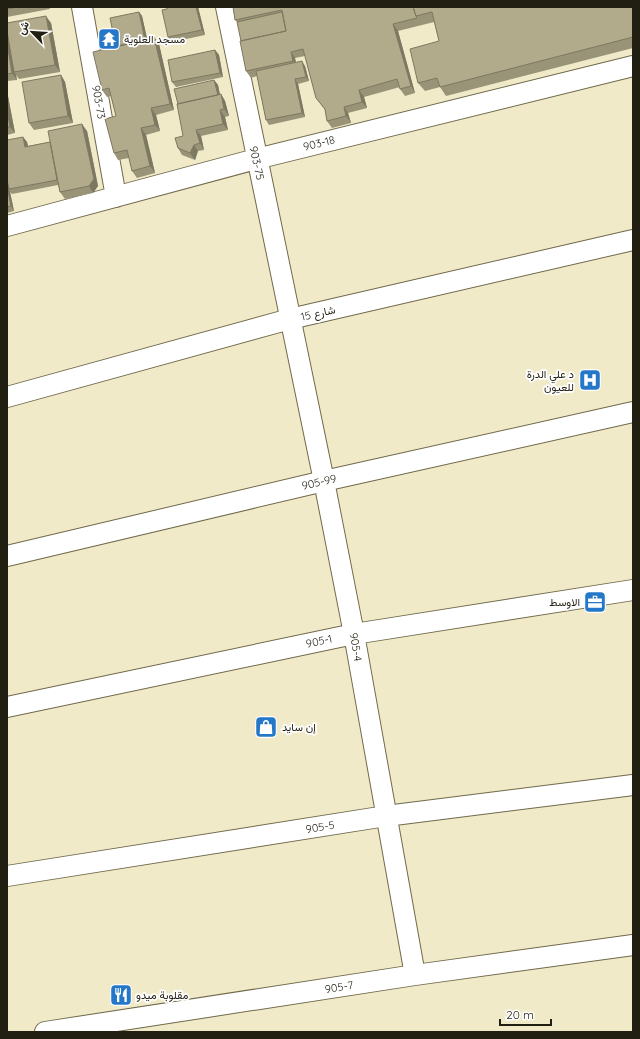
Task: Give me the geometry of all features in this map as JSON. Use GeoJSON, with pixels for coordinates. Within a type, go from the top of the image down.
{"type":"FeatureCollection","features":[{"type":"Feature","properties":{"kind":"street","name":"903-73"},"geometry":{"type":"LineString","coordinates":[[82,7],[116,197]]}},
{"type":"Feature","properties":{"kind":"street","name":"903-75"},"geometry":{"type":"LineString","coordinates":[[226,7],[290,319]]}},
{"type":"Feature","properties":{"kind":"street","name":"903-18"},"geometry":{"type":"LineString","coordinates":[[7,226],[256,159],[633,66]]}},
{"type":"Feature","properties":{"kind":"street","name":"شارع 15"},"geometry":{"type":"LineString","coordinates":[[7,398],[290,319],[633,240]]}},
{"type":"Feature","properties":{"kind":"street","name":"905-4"},"geometry":{"type":"LineString","coordinates":[[290,319],[354,634],[415,976]]}},
{"type":"Feature","properties":{"kind":"street","name":"905-99"},"geometry":{"type":"LineString","coordinates":[[7,556],[324,481],[633,412]]}},
{"type":"Feature","properties":{"kind":"street","name":"905-1"},"geometry":{"type":"LineString","coordinates":[[7,707],[354,634],[633,590]]}},
{"type":"Feature","properties":{"kind":"street","name":"905-5"},"geometry":{"type":"LineString","coordinates":[[7,876],[386,816],[633,785]]}},
{"type":"Feature","properties":{"kind":"street","name":"905-7"},"geometry":{"type":"LineString","coordinates":[[45,1032],[160,1024],[415,976],[633,945]]}},
{"type":"Feature","properties":{"kind":"building"},"geometry":{"type":"Polygon","coordinates":[[[7,7],[18,7],[7,9],[7,7]]]}},
{"type":"Feature","properties":{"kind":"building"},"geometry":{"type":"Polygon","coordinates":[[[167,7],[196,7],[202,30],[168,37],[162,10],[167,9],[167,7]]]}},
{"type":"Feature","properties":{"kind":"building"},"geometry":{"type":"Polygon","coordinates":[[[233,7],[413,7],[417,18],[393,24],[411,86],[400,89],[397,79],[359,90],[362,102],[344,107],[346,116],[327,121],[325,109],[316,98],[303,49],[291,52],[293,61],[246,71],[240,41],[286,31],[282,10],[235,20],[233,7]]]}},
{"type":"Feature","properties":{"kind":"building"},"geometry":{"type":"Polygon","coordinates":[[[413,7],[633,7],[633,37],[440,87],[437,78],[418,83],[410,49],[439,41],[432,12],[416,16],[413,7]]]}},
{"type":"Feature","properties":{"kind":"building"},"geometry":{"type":"Polygon","coordinates":[[[139,12],[145,40],[116,47],[110,18],[139,12]]]}},
{"type":"Feature","properties":{"kind":"building"},"geometry":{"type":"Polygon","coordinates":[[[282,12],[286,31],[241,41],[237,22],[282,12]]]}},
{"type":"Feature","properties":{"kind":"building"},"geometry":{"type":"Polygon","coordinates":[[[46,16],[55,65],[14,72],[7,23],[46,16]]]}},
{"type":"Feature","properties":{"kind":"building"},"geometry":{"type":"Polygon","coordinates":[[[154,37],[170,104],[151,108],[155,125],[141,128],[150,166],[132,171],[127,150],[114,153],[105,119],[116,116],[109,88],[102,90],[93,52],[154,37]]]}},
{"type":"Feature","properties":{"kind":"building"},"geometry":{"type":"Polygon","coordinates":[[[7,43],[12,73],[7,74],[7,43]]]}},
{"type":"Feature","properties":{"kind":"building"},"geometry":{"type":"Polygon","coordinates":[[[215,50],[220,73],[172,82],[168,60],[215,50]]]}},
{"type":"Feature","properties":{"kind":"building"},"geometry":{"type":"Polygon","coordinates":[[[302,61],[306,77],[295,79],[302,113],[266,120],[256,71],[302,61]]]}},
{"type":"Feature","properties":{"kind":"building"},"geometry":{"type":"Polygon","coordinates":[[[61,75],[68,116],[29,123],[22,82],[61,75]]]}},
{"type":"Feature","properties":{"kind":"building"},"geometry":{"type":"Polygon","coordinates":[[[214,80],[218,95],[178,104],[174,89],[214,80]]]}},
{"type":"Feature","properties":{"kind":"building"},"geometry":{"type":"Polygon","coordinates":[[[221,94],[224,109],[220,110],[223,124],[196,130],[200,143],[194,145],[190,153],[178,148],[175,138],[183,136],[177,104],[221,94]]]}},
{"type":"Feature","properties":{"kind":"building"},"geometry":{"type":"Polygon","coordinates":[[[7,110],[10,127],[7,127],[7,110]]]}},
{"type":"Feature","properties":{"kind":"building"},"geometry":{"type":"Polygon","coordinates":[[[82,124],[94,179],[89,186],[60,192],[48,131],[82,124]]]}},
{"type":"Feature","properties":{"kind":"building"},"geometry":{"type":"Polygon","coordinates":[[[23,137],[25,147],[50,142],[57,180],[9,189],[7,180],[7,140],[23,137]]]}},
{"type":"Feature","properties":{"kind":"building"},"geometry":{"type":"Polygon","coordinates":[[[7,186],[11,206],[7,207],[7,186]]]}},
{"type":"Feature","properties":{"kind":"place","name":"مسجد العلوية"},"geometry":{"type":"Point","coordinates":[109,39]}},
{"type":"Feature","properties":{"kind":"place","name":"د علي الدرة للعيون"},"geometry":{"type":"Point","coordinates":[590,380]}},
{"type":"Feature","properties":{"kind":"place","name":"الاوسط"},"geometry":{"type":"Point","coordinates":[595,602]}},
{"type":"Feature","properties":{"kind":"place","name":"إن سايد"},"geometry":{"type":"Point","coordinates":[266,727]}},
{"type":"Feature","properties":{"kind":"place","name":"مقلوبة ميدو"},"geometry":{"type":"Point","coordinates":[121,995]}}]}
